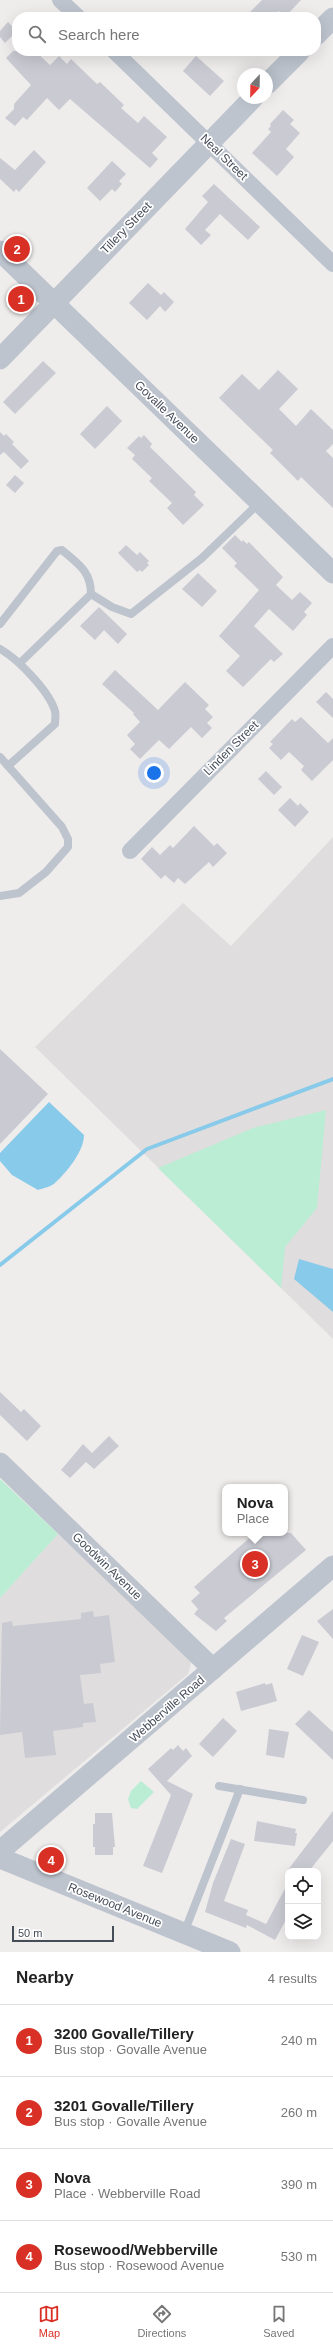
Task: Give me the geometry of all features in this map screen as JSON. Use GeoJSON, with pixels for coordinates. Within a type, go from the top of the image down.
{"type":"FeatureCollection","features":[{"type":"Feature","properties":{"kind":"street"},"geometry":{"type":"LineString","coordinates":[[60,0],[73,12]]}},
{"type":"Feature","properties":{"kind":"street"},"geometry":{"type":"LineString","coordinates":[[321,30],[333,18]]}},
{"type":"Feature","properties":{"kind":"street","name":"Neal Street"},"geometry":{"type":"LineString","coordinates":[[119,56],[333,264]]}},
{"type":"Feature","properties":{"kind":"street"},"geometry":{"type":"LineString","coordinates":[[273,78],[295,56]]}},
{"type":"Feature","properties":{"kind":"street","name":"Tillery Street"},"geometry":{"type":"LineString","coordinates":[[0,359],[247,104]]}},
{"type":"Feature","properties":{"kind":"street","name":"Govalle Avenue"},"geometry":{"type":"LineString","coordinates":[[0,251],[333,573]]}},
{"type":"Feature","properties":{"kind":"street","name":"Linden Street"},"geometry":{"type":"LineString","coordinates":[[130,851],[333,646]]}},
{"type":"Feature","properties":{"kind":"street","name":"Goodwin Avenue"},"geometry":{"type":"LineString","coordinates":[[0,1463],[213,1669]]}},
{"type":"Feature","properties":{"kind":"street","name":"Webberville Road"},"geometry":{"type":"LineString","coordinates":[[0,1851],[333,1566]]}},
{"type":"Feature","properties":{"kind":"street","name":"Rosewood Avenue"},"geometry":{"type":"LineString","coordinates":[[0,1858],[230,1952]]}},
{"type":"Feature","properties":{"kind":"lane"},"geometry":{"type":"LineString","coordinates":[[91,594],[112,607],[131,614],[202,558],[260,502]]}},
{"type":"Feature","properties":{"kind":"lane"},"geometry":{"type":"LineString","coordinates":[[0,624],[57,551],[62,550],[85,571],[91,582],[91,594],[20,663]]}},
{"type":"Feature","properties":{"kind":"lane"},"geometry":{"type":"LineString","coordinates":[[0,649],[20,663],[47,696],[55,711],[55,724],[8,766]]}},
{"type":"Feature","properties":{"kind":"lane"},"geometry":{"type":"LineString","coordinates":[[0,757],[62,827],[68,839],[68,847],[46,872],[19,893],[0,896]]}},
{"type":"Feature","properties":{"kind":"lane"},"geometry":{"type":"LineString","coordinates":[[219,1786],[303,1800]]}},
{"type":"Feature","properties":{"kind":"lane"},"geometry":{"type":"LineString","coordinates":[[184,1933],[240,1789]]}},
{"type":"Feature","properties":{"kind":"shaded area"},"geometry":{"type":"Polygon","coordinates":[[[333,837],[333,1339],[35,1047],[183,903],[231,946],[333,837]]]}},
{"type":"Feature","properties":{"kind":"shaded area"},"geometry":{"type":"Polygon","coordinates":[[[58,1534],[192,1660],[188,1674],[0,1832],[0,1598],[58,1534]]]}},
{"type":"Feature","properties":{"kind":"green space"},"geometry":{"type":"Polygon","coordinates":[[[326,1110],[317,1208],[285,1247],[281,1288],[158,1168],[253,1128],[326,1110]]]}},
{"type":"Feature","properties":{"kind":"green space"},"geometry":{"type":"Polygon","coordinates":[[[0,1479],[58,1534],[0,1598],[0,1479]]]}},
{"type":"Feature","properties":{"kind":"green space"},"geometry":{"type":"Polygon","coordinates":[[[141,1781],[154,1792],[137,1809],[131,1808],[128,1799],[131,1791],[141,1781]]]}},
{"type":"Feature","properties":{"kind":"water"},"geometry":{"type":"Polygon","coordinates":[[[49,1102],[84,1135],[78,1154],[60,1178],[51,1186],[38,1190],[12,1175],[0,1161],[0,1153],[49,1102]]]}},
{"type":"Feature","properties":{"kind":"water"},"geometry":{"type":"Polygon","coordinates":[[[299,1259],[333,1269],[333,1312],[294,1279],[299,1259]]]}},
{"type":"Feature","properties":{"kind":"building"},"geometry":{"type":"Polygon","coordinates":[[[262,0],[301,0],[290,12],[250,12],[262,0]]]}},
{"type":"Feature","properties":{"kind":"building"},"geometry":{"type":"Polygon","coordinates":[[[8,22],[12,26],[12,36],[5,43],[0,37],[0,31],[8,22]]]}},
{"type":"Feature","properties":{"kind":"building"},"geometry":{"type":"Polygon","coordinates":[[[12,52],[12,56],[40,56],[50,65],[59,56],[67,64],[71,59],[97,84],[100,82],[124,105],[121,108],[138,123],[144,116],[167,137],[152,153],[158,159],[150,168],[70,99],[59,110],[47,98],[27,120],[23,117],[15,126],[5,118],[14,109],[14,104],[31,85],[6,58],[12,52]]]}},
{"type":"Feature","properties":{"kind":"building"},"geometry":{"type":"Polygon","coordinates":[[[196,56],[224,81],[210,96],[183,71],[196,56]]]}},
{"type":"Feature","properties":{"kind":"building"},"geometry":{"type":"Polygon","coordinates":[[[283,110],[294,120],[290,124],[300,133],[286,149],[294,157],[277,176],[252,153],[271,132],[268,129],[271,126],[270,124],[283,110]]]}},
{"type":"Feature","properties":{"kind":"building"},"geometry":{"type":"Polygon","coordinates":[[[34,150],[46,162],[19,192],[16,189],[14,192],[0,179],[0,158],[15,170],[34,150]]]}},
{"type":"Feature","properties":{"kind":"building"},"geometry":{"type":"Polygon","coordinates":[[[112,161],[126,174],[119,181],[122,184],[115,192],[112,189],[100,201],[87,188],[112,161]]]}},
{"type":"Feature","properties":{"kind":"building"},"geometry":{"type":"Polygon","coordinates":[[[214,184],[260,227],[248,240],[220,214],[205,230],[211,235],[201,245],[185,229],[208,202],[202,196],[214,184]]]}},
{"type":"Feature","properties":{"kind":"building"},"geometry":{"type":"Polygon","coordinates":[[[148,283],[161,295],[164,292],[174,302],[165,312],[160,306],[147,320],[129,303],[148,283]]]}},
{"type":"Feature","properties":{"kind":"building"},"geometry":{"type":"Polygon","coordinates":[[[43,361],[56,373],[15,414],[3,402],[43,361]]]}},
{"type":"Feature","properties":{"kind":"building"},"geometry":{"type":"Polygon","coordinates":[[[278,370],[298,389],[279,409],[296,426],[311,409],[333,430],[333,444],[326,451],[333,458],[333,508],[301,477],[298,481],[270,453],[273,450],[219,398],[242,374],[259,390],[278,370]]]}},
{"type":"Feature","properties":{"kind":"building"},"geometry":{"type":"Polygon","coordinates":[[[107,406],[122,421],[95,449],[80,434],[107,406]]]}},
{"type":"Feature","properties":{"kind":"building"},"geometry":{"type":"Polygon","coordinates":[[[0,432],[4,436],[6,434],[14,442],[12,444],[29,461],[21,469],[4,452],[0,455],[0,432]]]}},
{"type":"Feature","properties":{"kind":"building"},"geometry":{"type":"Polygon","coordinates":[[[144,435],[152,444],[150,447],[196,492],[194,495],[204,505],[183,525],[167,508],[172,503],[149,481],[152,478],[132,459],[135,455],[127,448],[139,436],[141,438],[144,435]]]}},
{"type":"Feature","properties":{"kind":"building"},"geometry":{"type":"Polygon","coordinates":[[[15,475],[24,483],[15,493],[6,485],[15,475]]]}},
{"type":"Feature","properties":{"kind":"building"},"geometry":{"type":"Polygon","coordinates":[[[235,535],[242,542],[243,540],[247,544],[249,542],[283,577],[276,585],[292,600],[300,592],[312,603],[304,612],[307,615],[293,631],[269,609],[254,626],[283,654],[274,662],[271,659],[243,687],[226,671],[240,656],[219,636],[259,590],[234,566],[237,563],[222,548],[235,535]]]}},
{"type":"Feature","properties":{"kind":"building"},"geometry":{"type":"Polygon","coordinates":[[[126,545],[137,555],[140,552],[149,561],[147,563],[149,565],[142,572],[140,570],[137,572],[118,553],[126,545]]]}},
{"type":"Feature","properties":{"kind":"building"},"geometry":{"type":"Polygon","coordinates":[[[198,573],[217,591],[202,607],[182,589],[198,573]]]}},
{"type":"Feature","properties":{"kind":"building"},"geometry":{"type":"Polygon","coordinates":[[[99,607],[127,634],[118,644],[104,630],[95,640],[80,626],[99,607]]]}},
{"type":"Feature","properties":{"kind":"building"},"geometry":{"type":"Polygon","coordinates":[[[115,670],[158,710],[185,682],[209,705],[205,709],[213,717],[207,723],[212,728],[202,738],[191,727],[169,749],[159,740],[140,759],[130,749],[135,744],[127,735],[140,722],[133,714],[134,713],[102,684],[115,670]]]}},
{"type":"Feature","properties":{"kind":"building"},"geometry":{"type":"Polygon","coordinates":[[[326,692],[333,699],[333,718],[316,702],[326,692]]]}},
{"type":"Feature","properties":{"kind":"building"},"geometry":{"type":"Polygon","coordinates":[[[301,717],[328,743],[333,738],[333,760],[312,781],[301,770],[304,766],[289,752],[281,760],[269,748],[273,744],[270,742],[292,719],[295,722],[301,717]]]}},
{"type":"Feature","properties":{"kind":"building"},"geometry":{"type":"Polygon","coordinates":[[[266,771],[282,787],[274,795],[258,779],[266,771]]]}},
{"type":"Feature","properties":{"kind":"building"},"geometry":{"type":"Polygon","coordinates":[[[290,798],[298,806],[300,803],[309,812],[295,827],[278,810],[290,798]]]}},
{"type":"Feature","properties":{"kind":"building"},"geometry":{"type":"Polygon","coordinates":[[[194,826],[214,846],[217,843],[227,853],[213,867],[209,862],[185,884],[178,878],[174,883],[165,875],[161,879],[141,859],[152,847],[160,855],[170,845],[173,848],[194,826]]]}},
{"type":"Feature","properties":{"kind":"building"},"geometry":{"type":"Polygon","coordinates":[[[0,1049],[48,1094],[0,1144],[0,1049]]]}},
{"type":"Feature","properties":{"kind":"building"},"geometry":{"type":"Polygon","coordinates":[[[0,1392],[21,1412],[24,1409],[41,1426],[27,1441],[0,1415],[0,1392]]]}},
{"type":"Feature","properties":{"kind":"building"},"geometry":{"type":"Polygon","coordinates":[[[109,1436],[119,1446],[94,1469],[86,1462],[70,1478],[61,1470],[83,1444],[92,1453],[109,1436]]]}},
{"type":"Feature","properties":{"kind":"building"},"geometry":{"type":"Polygon","coordinates":[[[288,1533],[291,1533],[306,1550],[224,1618],[227,1621],[216,1631],[194,1614],[198,1609],[191,1601],[200,1593],[194,1587],[252,1536],[288,1536],[288,1533]]]}},
{"type":"Feature","properties":{"kind":"building"},"geometry":{"type":"Polygon","coordinates":[[[333,1609],[333,1639],[317,1621],[333,1609]]]}},
{"type":"Feature","properties":{"kind":"building"},"geometry":{"type":"Polygon","coordinates":[[[93,1611],[94,1617],[109,1615],[115,1662],[100,1664],[101,1673],[80,1675],[84,1704],[93,1703],[96,1722],[83,1723],[83,1727],[53,1731],[56,1755],[25,1758],[22,1732],[0,1735],[2,1623],[12,1621],[13,1626],[81,1619],[81,1613],[93,1611]]]}},
{"type":"Feature","properties":{"kind":"building"},"geometry":{"type":"Polygon","coordinates":[[[302,1635],[319,1642],[303,1676],[287,1669],[302,1635]]]}},
{"type":"Feature","properties":{"kind":"building"},"geometry":{"type":"Polygon","coordinates":[[[265,1683],[266,1685],[272,1683],[277,1701],[241,1711],[236,1692],[265,1683]]]}},
{"type":"Feature","properties":{"kind":"building"},"geometry":{"type":"Polygon","coordinates":[[[309,1710],[333,1732],[333,1760],[295,1724],[309,1710]]]}},
{"type":"Feature","properties":{"kind":"building"},"geometry":{"type":"Polygon","coordinates":[[[223,1718],[237,1731],[213,1757],[199,1744],[223,1718]]]}},
{"type":"Feature","properties":{"kind":"building"},"geometry":{"type":"Polygon","coordinates":[[[269,1729],[289,1732],[284,1758],[266,1755],[269,1729]]]}},
{"type":"Feature","properties":{"kind":"building"},"geometry":{"type":"Polygon","coordinates":[[[178,1745],[183,1751],[186,1748],[192,1756],[167,1781],[193,1794],[162,1873],[143,1866],[171,1795],[148,1769],[171,1748],[173,1750],[178,1745]]]}},
{"type":"Feature","properties":{"kind":"building"},"geometry":{"type":"Polygon","coordinates":[[[333,1811],[333,1841],[311,1868],[289,1868],[333,1811]]]}},
{"type":"Feature","properties":{"kind":"building"},"geometry":{"type":"Polygon","coordinates":[[[95,1813],[112,1813],[115,1847],[113,1847],[113,1855],[95,1855],[95,1847],[93,1847],[93,1824],[95,1824],[95,1813]]]}},
{"type":"Feature","properties":{"kind":"building"},"geometry":{"type":"Polygon","coordinates":[[[257,1821],[296,1829],[295,1833],[297,1833],[295,1846],[254,1841],[257,1821]]]}},
{"type":"Feature","properties":{"kind":"building"},"geometry":{"type":"Polygon","coordinates":[[[231,1839],[245,1844],[224,1901],[248,1910],[246,1915],[266,1924],[285,1889],[285,1922],[275,1940],[247,1925],[246,1928],[205,1912],[213,1883],[231,1839]]]}},
{"type":"Feature","properties":{"kind":"waterway"},"geometry":{"type":"LineString","coordinates":[[0,1265],[147,1149],[333,1079]]}},
{"type":"Feature","properties":{"kind":"place","name":"3201 Govalle/Tillery"},"geometry":{"type":"Point","coordinates":[17,249]}},
{"type":"Feature","properties":{"kind":"place","name":"3200 Govalle/Tillery"},"geometry":{"type":"Point","coordinates":[21,299]}},
{"type":"Feature","properties":{"kind":"place","name":"Nova"},"geometry":{"type":"Point","coordinates":[255,1564]}},
{"type":"Feature","properties":{"kind":"place","name":"Rosewood/Webberville"},"geometry":{"type":"Point","coordinates":[51,1860]}}]}
